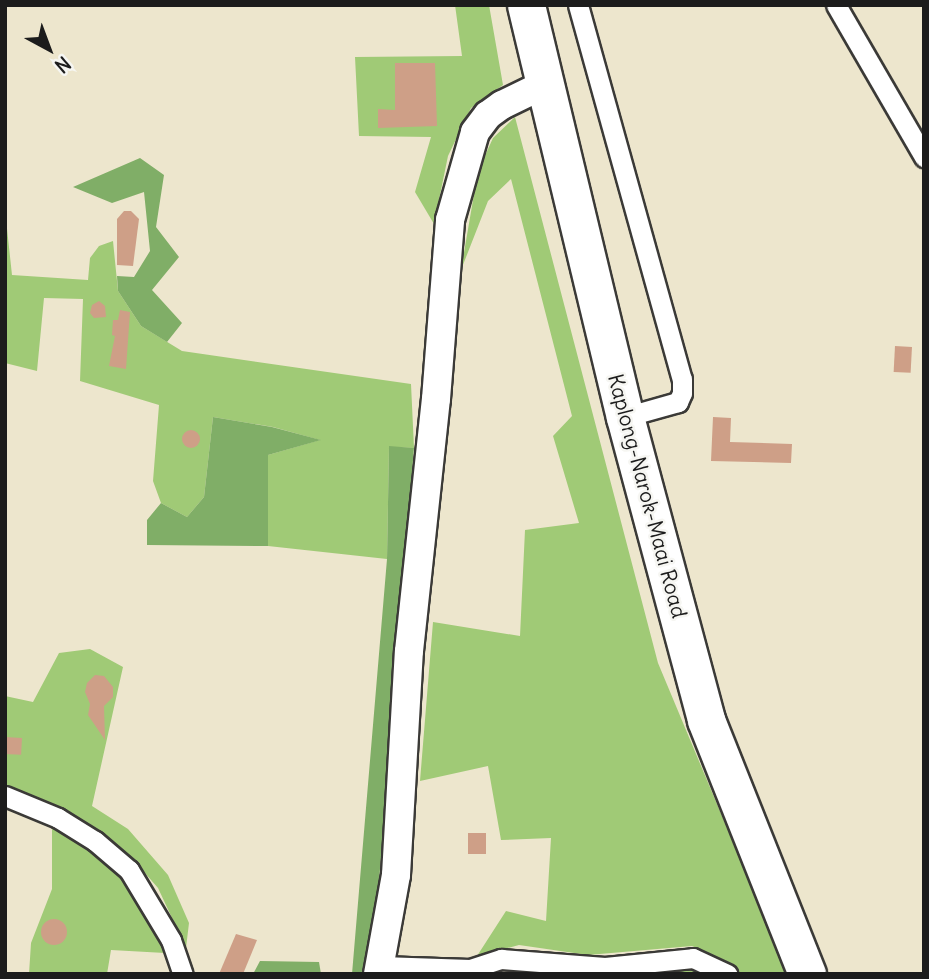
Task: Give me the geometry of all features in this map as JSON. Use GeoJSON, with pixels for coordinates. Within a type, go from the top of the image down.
{"type":"FeatureCollection","features":[{"type":"Feature","properties":{"kind":"highway","name":"Kaplong-Narok-Maai Road"},"geometry":{"type":"LineString","coordinates":[[526,5],[625,417],[706,720],[807,974]]}},
{"type":"Feature","properties":{"kind":"street"},"geometry":{"type":"LineString","coordinates":[[578,5],[682,379],[682,393],[678,402],[625,417]]}},
{"type":"Feature","properties":{"kind":"street"},"geometry":{"type":"LineString","coordinates":[[836,5],[924,157]]}},
{"type":"Feature","properties":{"kind":"street"},"geometry":{"type":"LineString","coordinates":[[545,84],[502,105],[488,115],[475,132],[450,220],[436,399],[409,651],[396,875],[380,970],[470,969],[501,959],[605,967],[693,958],[727,974]]}},
{"type":"Feature","properties":{"kind":"street"},"geometry":{"type":"LineString","coordinates":[[5,796],[68,824],[95,841],[129,870],[171,940],[183,974]]}},
{"type":"Feature","properties":{"kind":"green space"},"geometry":{"type":"Polygon","coordinates":[[[455,5],[489,5],[503,85],[471,108],[448,156],[434,224],[415,192],[431,137],[359,136],[355,57],[462,56],[455,5]]]}},
{"type":"Feature","properties":{"kind":"green space"},"geometry":{"type":"Polygon","coordinates":[[[515,117],[658,663],[788,974],[740,974],[733,964],[692,946],[588,955],[519,945],[477,956],[506,911],[546,921],[551,838],[501,840],[488,766],[420,781],[433,622],[520,636],[525,530],[579,523],[553,436],[572,416],[511,179],[488,201],[461,270],[478,171],[493,138],[515,117]]]}},
{"type":"Feature","properties":{"kind":"green space"},"geometry":{"type":"Polygon","coordinates":[[[140,158],[164,175],[156,227],[179,257],[152,290],[182,323],[167,342],[141,326],[118,291],[117,276],[134,277],[150,251],[144,192],[112,203],[73,187],[140,158]]]}},
{"type":"Feature","properties":{"kind":"green space"},"geometry":{"type":"Polygon","coordinates":[[[5,210],[12,275],[88,280],[90,258],[99,246],[113,241],[118,291],[141,326],[182,351],[411,384],[414,448],[389,447],[387,559],[268,546],[268,455],[320,440],[273,427],[213,417],[204,497],[187,517],[161,503],[153,481],[159,405],[80,381],[83,299],[44,298],[37,371],[5,363],[5,210]]]}},
{"type":"Feature","properties":{"kind":"green space"},"geometry":{"type":"Polygon","coordinates":[[[213,417],[272,427],[321,440],[268,455],[268,546],[147,545],[147,520],[161,503],[187,517],[204,497],[213,417]]]}},
{"type":"Feature","properties":{"kind":"green space"},"geometry":{"type":"Polygon","coordinates":[[[389,446],[414,448],[372,968],[370,974],[352,974],[387,559],[389,446]]]}},
{"type":"Feature","properties":{"kind":"green space"},"geometry":{"type":"Polygon","coordinates":[[[90,649],[123,667],[92,806],[128,829],[168,875],[189,923],[186,948],[158,888],[131,857],[76,818],[5,786],[5,696],[33,702],[59,653],[90,649]]]}},
{"type":"Feature","properties":{"kind":"green space"},"geometry":{"type":"Polygon","coordinates":[[[52,824],[86,844],[118,868],[149,913],[165,953],[111,950],[107,974],[29,974],[31,943],[52,889],[52,824]]]}},
{"type":"Feature","properties":{"kind":"green space"},"geometry":{"type":"Polygon","coordinates":[[[260,961],[319,962],[321,974],[253,974],[260,961]]]}},
{"type":"Feature","properties":{"kind":"green space"},"geometry":{"type":"Polygon","coordinates":[[[691,966],[705,974],[630,974],[691,966]]]}},
{"type":"Feature","properties":{"kind":"building"},"geometry":{"type":"Polygon","coordinates":[[[395,63],[435,63],[437,126],[378,128],[378,109],[395,110],[395,63]]]}},
{"type":"Feature","properties":{"kind":"building"},"geometry":{"type":"Polygon","coordinates":[[[124,211],[131,211],[139,219],[133,266],[117,265],[117,219],[124,211]]]}},
{"type":"Feature","properties":{"kind":"building"},"geometry":{"type":"Polygon","coordinates":[[[99,301],[105,306],[106,317],[94,318],[90,313],[92,305],[99,301]]]}},
{"type":"Feature","properties":{"kind":"building"},"geometry":{"type":"Polygon","coordinates":[[[120,310],[130,312],[126,369],[109,366],[115,336],[112,335],[113,320],[118,320],[120,310]]]}},
{"type":"Feature","properties":{"kind":"building"},"geometry":{"type":"Polygon","coordinates":[[[895,346],[912,347],[911,373],[894,372],[895,346]]]}},
{"type":"Feature","properties":{"kind":"building"},"geometry":{"type":"Polygon","coordinates":[[[713,417],[731,418],[730,442],[792,444],[791,463],[711,461],[713,417]]]}},
{"type":"Feature","properties":{"kind":"building"},"geometry":{"type":"Polygon","coordinates":[[[187,430],[195,430],[200,439],[198,446],[187,448],[182,443],[182,435],[187,430]]]}},
{"type":"Feature","properties":{"kind":"building"},"geometry":{"type":"Polygon","coordinates":[[[95,675],[104,676],[113,687],[113,697],[104,706],[105,740],[88,715],[90,704],[85,692],[87,683],[95,675]]]}},
{"type":"Feature","properties":{"kind":"building"},"geometry":{"type":"Polygon","coordinates":[[[5,737],[22,738],[21,755],[5,754],[5,737]]]}},
{"type":"Feature","properties":{"kind":"building"},"geometry":{"type":"Polygon","coordinates":[[[468,833],[486,833],[486,854],[468,854],[468,833]]]}},
{"type":"Feature","properties":{"kind":"building"},"geometry":{"type":"Polygon","coordinates":[[[54,919],[63,923],[67,932],[63,941],[54,945],[45,941],[41,932],[45,923],[54,919]]]}},
{"type":"Feature","properties":{"kind":"building"},"geometry":{"type":"Polygon","coordinates":[[[236,934],[257,940],[243,974],[219,974],[236,934]]]}}]}
